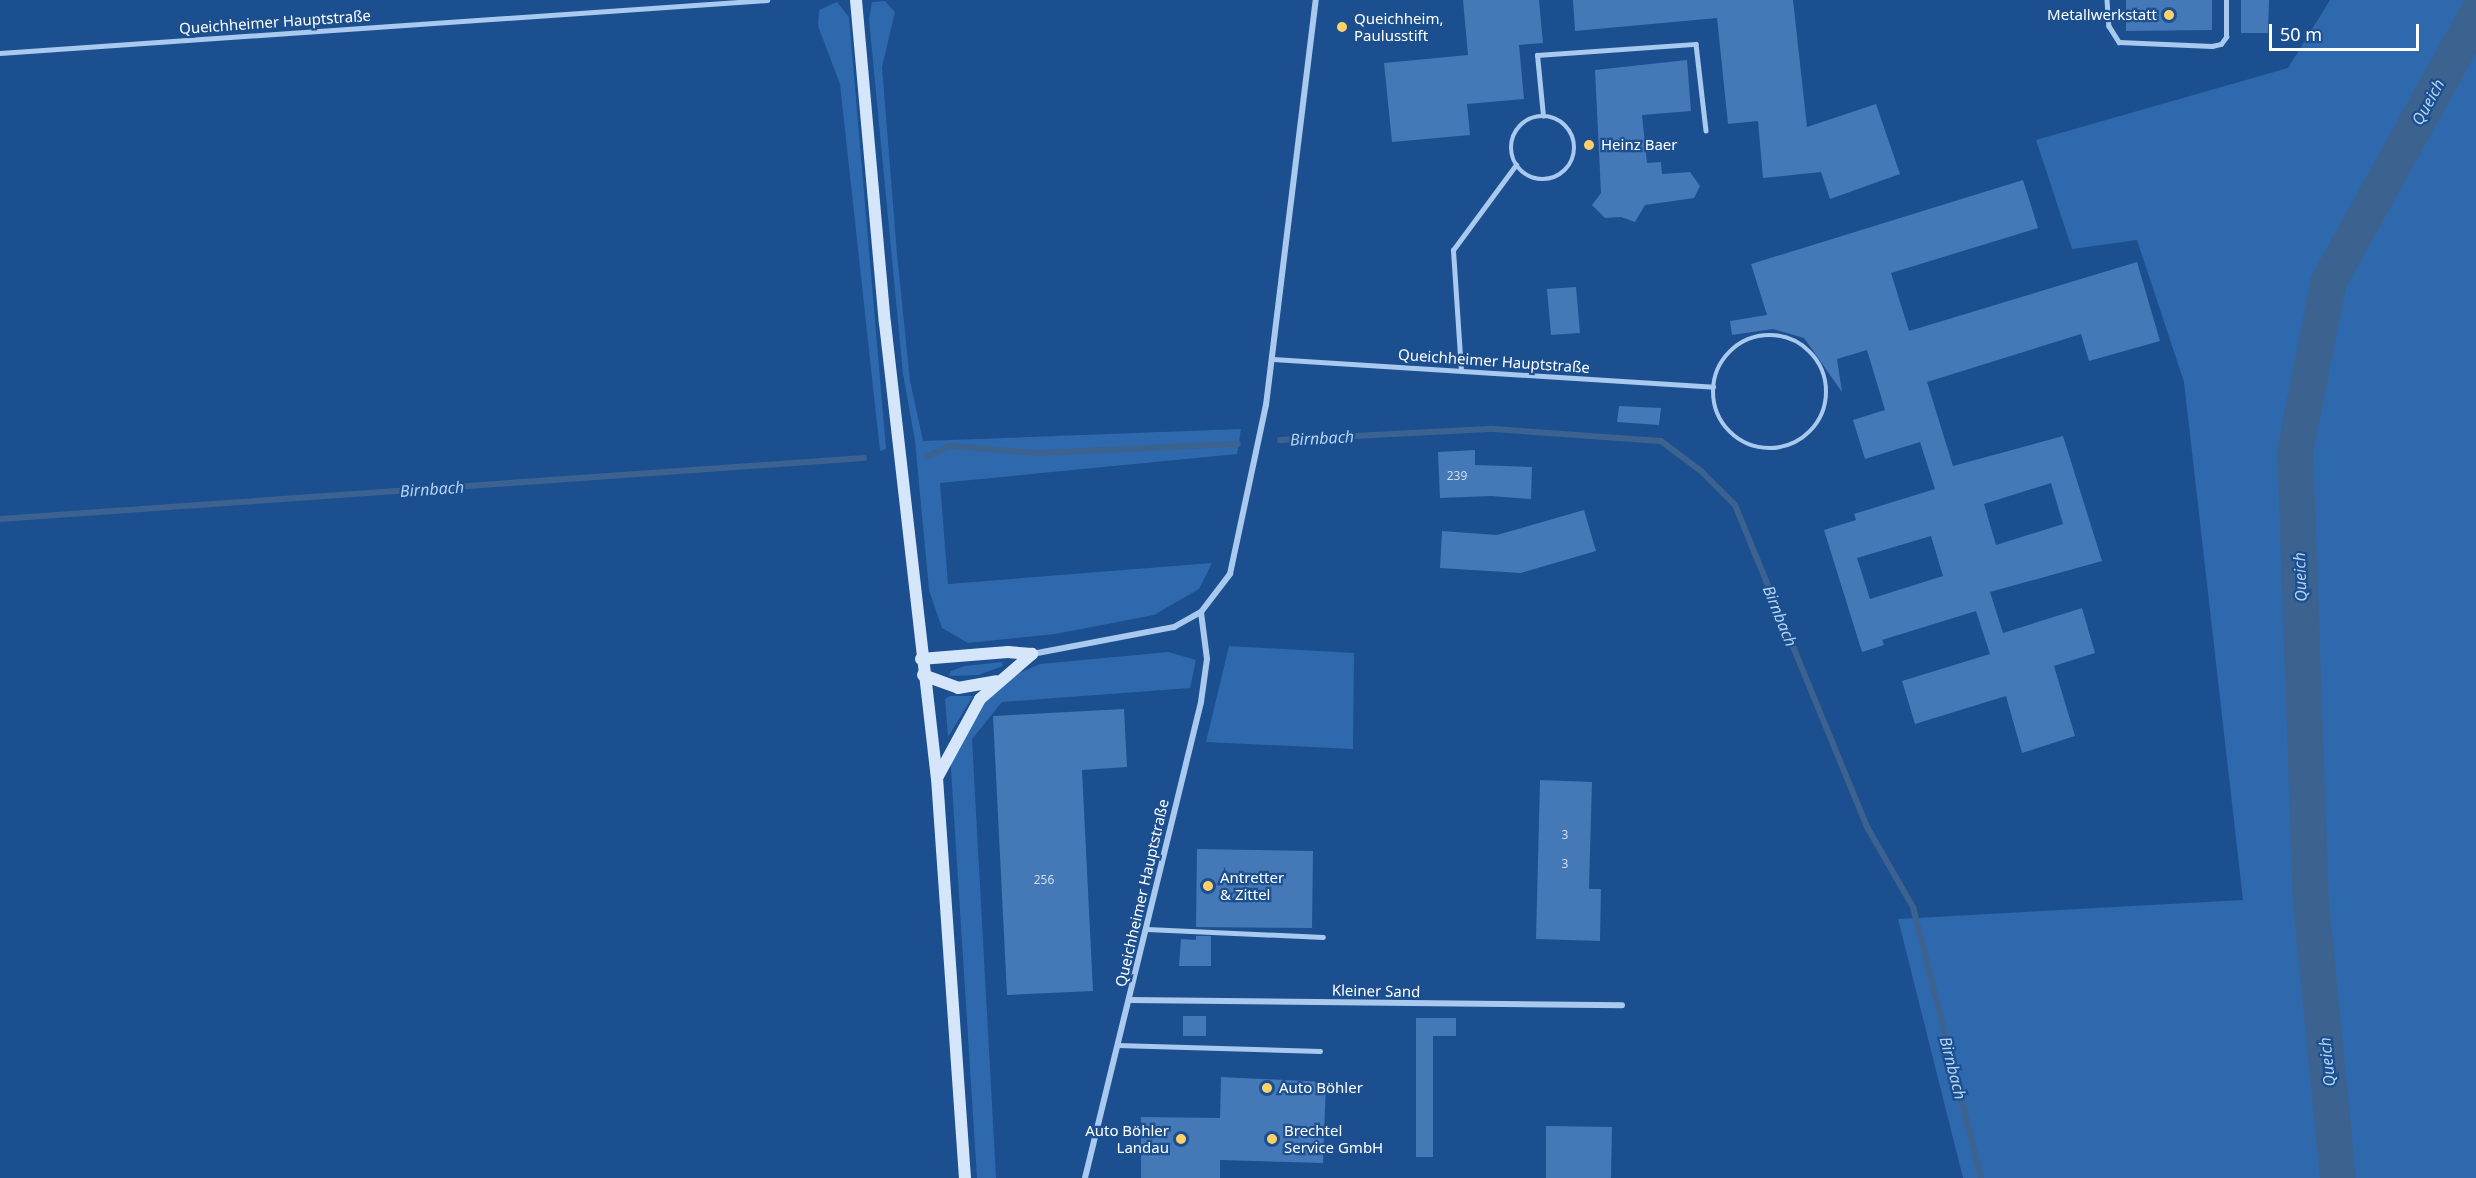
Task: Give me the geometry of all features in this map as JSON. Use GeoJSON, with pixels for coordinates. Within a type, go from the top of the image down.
{"type":"FeatureCollection","features":[{"type":"Feature","properties":{"kind":"main road"},"geometry":{"type":"LineString","coordinates":[[856,0],[921,659],[937,778],[965,1178]]}},
{"type":"Feature","properties":{"kind":"main road"},"geometry":{"type":"LineString","coordinates":[[921,659],[1008,652],[1032,654]]}},
{"type":"Feature","properties":{"kind":"main road"},"geometry":{"type":"LineString","coordinates":[[937,778],[970,714],[997,681],[1032,654]]}},
{"type":"Feature","properties":{"kind":"main road"},"geometry":{"type":"LineString","coordinates":[[923,675],[958,688],[997,681]]}},
{"type":"Feature","properties":{"kind":"street"},"geometry":{"type":"LineString","coordinates":[[1032,654],[1174,627],[1201,612],[1226,584],[1233,564],[1273,359],[1316,0]]}},
{"type":"Feature","properties":{"kind":"street","name":"Queichheimer Hauptstraße"},"geometry":{"type":"LineString","coordinates":[[1085,1178],[1201,702],[1207,659],[1201,612]]}},
{"type":"Feature","properties":{"kind":"street","name":"Kleiner Sand"},"geometry":{"type":"LineString","coordinates":[[1129,1000],[1622,1005]]}},
{"type":"Feature","properties":{"kind":"lane","name":"Queichheimer Hauptstraße"},"geometry":{"type":"LineString","coordinates":[[0,53],[767,0]]}},
{"type":"Feature","properties":{"kind":"lane"},"geometry":{"type":"LineString","coordinates":[[2107,0],[2109,26],[2119,42],[2212,46],[2221,44],[2226,37],[2226,0]]}},
{"type":"Feature","properties":{"kind":"lane"},"geometry":{"type":"LineString","coordinates":[[1543,116],[1537,55],[1696,44],[1706,130]]}},
{"type":"Feature","properties":{"kind":"lane"},"geometry":{"type":"LineString","coordinates":[[1543,116],[1557,118],[1572,132],[1575,142],[1572,163],[1565,172],[1545,180],[1524,173],[1516,165],[1512,156],[1514,135],[1527,120],[1543,116]]}},
{"type":"Feature","properties":{"kind":"lane"},"geometry":{"type":"LineString","coordinates":[[1461,371],[1453,250],[1516,165]]}},
{"type":"Feature","properties":{"kind":"lane"},"geometry":{"type":"LineString","coordinates":[[1775,335],[1792,339],[1818,361],[1824,375],[1825,405],[1807,435],[1789,446],[1769,449],[1749,445],[1733,436],[1714,405],[1713,387],[1717,370],[1740,343],[1775,335]]}},
{"type":"Feature","properties":{"kind":"lane","name":"Queichheimer Hauptstraße"},"geometry":{"type":"LineString","coordinates":[[1273,359],[1713,387]]}},
{"type":"Feature","properties":{"kind":"lane"},"geometry":{"type":"LineString","coordinates":[[1147,929],[1323,937]]}},
{"type":"Feature","properties":{"kind":"lane"},"geometry":{"type":"LineString","coordinates":[[1118,1045],[1320,1052]]}},
{"type":"Feature","properties":{"kind":"shaded area"},"geometry":{"type":"Polygon","coordinates":[[[2330,0],[2476,0],[2476,1178],[1963,1178],[1898,919],[2243,900],[2184,382],[2137,240],[2072,249],[2036,140],[2288,68],[2330,0]]]}},
{"type":"Feature","properties":{"kind":"shaded area"},"geometry":{"type":"Polygon","coordinates":[[[885,1],[895,12],[882,67],[897,254],[910,381],[923,441],[1241,429],[1237,454],[940,483],[948,584],[1212,563],[1199,589],[1154,615],[1055,634],[968,643],[942,628],[929,590],[915,441],[903,374],[869,19],[872,2],[885,1]]]}},
{"type":"Feature","properties":{"kind":"shaded area"},"geometry":{"type":"Polygon","coordinates":[[[837,2],[849,17],[886,449],[880,451],[840,84],[818,26],[819,10],[837,2]]]}},
{"type":"Feature","properties":{"kind":"shaded area"},"geometry":{"type":"Polygon","coordinates":[[[1229,646],[1354,653],[1353,749],[1206,742],[1229,646]]]}},
{"type":"Feature","properties":{"kind":"shaded area"},"geometry":{"type":"Polygon","coordinates":[[[1168,652],[1196,660],[1190,688],[1002,702],[972,739],[996,1178],[977,1178],[950,754],[985,701],[1010,677],[1040,664],[1168,652]]]}},
{"type":"Feature","properties":{"kind":"shaded area"},"geometry":{"type":"Polygon","coordinates":[[[1002,662],[1003,666],[978,675],[949,676],[951,671],[965,666],[1002,662]]]}},
{"type":"Feature","properties":{"kind":"shaded area"},"geometry":{"type":"Polygon","coordinates":[[[950,696],[973,696],[948,737],[945,699],[950,696]]]}},
{"type":"Feature","properties":{"kind":"building"},"geometry":{"type":"Polygon","coordinates":[[[1463,0],[1539,0],[1543,43],[1519,45],[1524,99],[1467,104],[1470,135],[1392,142],[1384,63],[1468,55],[1463,0]]]}},
{"type":"Feature","properties":{"kind":"building"},"geometry":{"type":"Polygon","coordinates":[[[1573,0],[1793,0],[1807,127],[1876,104],[1900,174],[1830,199],[1821,172],[1763,178],[1758,121],[1728,124],[1717,18],[1575,31],[1573,0]]]}},
{"type":"Feature","properties":{"kind":"building","name":"Metallwerkstatt"},"geometry":{"type":"Polygon","coordinates":[[[2126,0],[2212,0],[2212,30],[2126,31],[2126,0]]]}},
{"type":"Feature","properties":{"kind":"building"},"geometry":{"type":"Polygon","coordinates":[[[2241,0],[2269,0],[2268,33],[2241,33],[2241,0]]]}},
{"type":"Feature","properties":{"kind":"building"},"geometry":{"type":"Polygon","coordinates":[[[1687,60],[1691,111],[1642,115],[1647,163],[1661,162],[1662,174],[1690,172],[1700,186],[1694,198],[1645,205],[1635,222],[1621,217],[1605,218],[1592,205],[1601,193],[1595,70],[1687,60]]]}},
{"type":"Feature","properties":{"kind":"building"},"geometry":{"type":"Polygon","coordinates":[[[2023,180],[2038,228],[1891,273],[1909,331],[2137,262],[2160,341],[2089,361],[2081,334],[1927,382],[1953,466],[2063,436],[2102,561],[1990,592],[2003,633],[2082,608],[2095,653],[2054,666],[2075,736],[2022,753],[2006,696],[1915,724],[1902,681],[1990,654],[1976,611],[1882,640],[1884,645],[1862,652],[1824,530],[1856,520],[1854,514],[1935,489],[1920,442],[1865,459],[1853,420],[1885,410],[1867,350],[1837,359],[1842,392],[1804,338],[1773,329],[1732,335],[1730,321],[1767,315],[1751,264],[2023,180]],[[2051,483],[1984,504],[1996,545],[2063,524],[2051,483]],[[1931,536],[1857,558],[1870,599],[1943,576],[1931,536]]]}},
{"type":"Feature","properties":{"kind":"building"},"geometry":{"type":"Polygon","coordinates":[[[1576,287],[1580,333],[1551,335],[1547,289],[1576,287]]]}},
{"type":"Feature","properties":{"kind":"building"},"geometry":{"type":"Polygon","coordinates":[[[1619,406],[1661,408],[1659,425],[1617,422],[1619,406]]]}},
{"type":"Feature","properties":{"kind":"building"},"geometry":{"type":"Polygon","coordinates":[[[1475,450],[1475,465],[1532,467],[1531,499],[1491,496],[1440,498],[1438,452],[1475,450]]]}},
{"type":"Feature","properties":{"kind":"building"},"geometry":{"type":"Polygon","coordinates":[[[1584,510],[1596,551],[1521,573],[1440,568],[1442,531],[1497,535],[1584,510]]]}},
{"type":"Feature","properties":{"kind":"building"},"geometry":{"type":"Polygon","coordinates":[[[1124,709],[1127,767],[1082,770],[1093,991],[1007,995],[993,716],[1124,709]]]}},
{"type":"Feature","properties":{"kind":"building"},"geometry":{"type":"Polygon","coordinates":[[[1540,780],[1592,782],[1589,889],[1601,889],[1600,941],[1536,939],[1540,780]]]}},
{"type":"Feature","properties":{"kind":"building"},"geometry":{"type":"Polygon","coordinates":[[[1197,849],[1313,851],[1312,928],[1196,927],[1197,849]]]}},
{"type":"Feature","properties":{"kind":"building"},"geometry":{"type":"Polygon","coordinates":[[[1196,936],[1211,936],[1211,966],[1179,966],[1181,939],[1196,940],[1196,936]]]}},
{"type":"Feature","properties":{"kind":"building"},"geometry":{"type":"Polygon","coordinates":[[[1183,1016],[1206,1016],[1206,1036],[1183,1036],[1183,1016]]]}},
{"type":"Feature","properties":{"kind":"building"},"geometry":{"type":"Polygon","coordinates":[[[1416,1018],[1456,1018],[1456,1036],[1433,1036],[1433,1157],[1416,1157],[1416,1018]]]}},
{"type":"Feature","properties":{"kind":"building","name":"Brechtel Service GmbH"},"geometry":{"type":"Polygon","coordinates":[[[1221,1077],[1326,1082],[1323,1163],[1220,1160],[1220,1178],[1141,1178],[1141,1117],[1220,1118],[1221,1077]]]}},
{"type":"Feature","properties":{"kind":"building"},"geometry":{"type":"Polygon","coordinates":[[[1546,1126],[1612,1127],[1611,1178],[1546,1178],[1546,1126]]]}},
{"type":"Feature","properties":{"kind":"waterway","name":"Queich"},"geometry":{"type":"LineString","coordinates":[[2338,1178],[2311,904],[2295,452],[2329,281],[2476,16]]}},
{"type":"Feature","properties":{"kind":"waterway","name":"Birnbach"},"geometry":{"type":"LineString","coordinates":[[1280,440],[1493,429],[1661,441],[1701,471],[1735,505],[1866,825],[1913,907],[1981,1178]]}},
{"type":"Feature","properties":{"kind":"waterway","name":"Birnbach"},"geometry":{"type":"LineString","coordinates":[[927,457],[950,446],[1037,453],[1238,444]]}},
{"type":"Feature","properties":{"kind":"waterway","name":"Birnbach"},"geometry":{"type":"LineString","coordinates":[[0,519],[864,458]]}},
{"type":"Feature","properties":{"kind":"place","name":"Metallwerkstatt"},"geometry":{"type":"Point","coordinates":[2169,15]}},
{"type":"Feature","properties":{"kind":"place","name":"Queichheim, Paulusstift"},"geometry":{"type":"Point","coordinates":[1342,27]}},
{"type":"Feature","properties":{"kind":"place","name":"Heinz Baer"},"geometry":{"type":"Point","coordinates":[1589,145]}},
{"type":"Feature","properties":{"kind":"place","name":"Antretter & Zittel"},"geometry":{"type":"Point","coordinates":[1208,886]}},
{"type":"Feature","properties":{"kind":"place","name":"Auto Böhler"},"geometry":{"type":"Point","coordinates":[1267,1088]}},
{"type":"Feature","properties":{"kind":"place","name":"Auto Böhler Landau"},"geometry":{"type":"Point","coordinates":[1181,1139]}},
{"type":"Feature","properties":{"kind":"place","name":"Brechtel Service GmbH"},"geometry":{"type":"Point","coordinates":[1272,1139]}}]}
